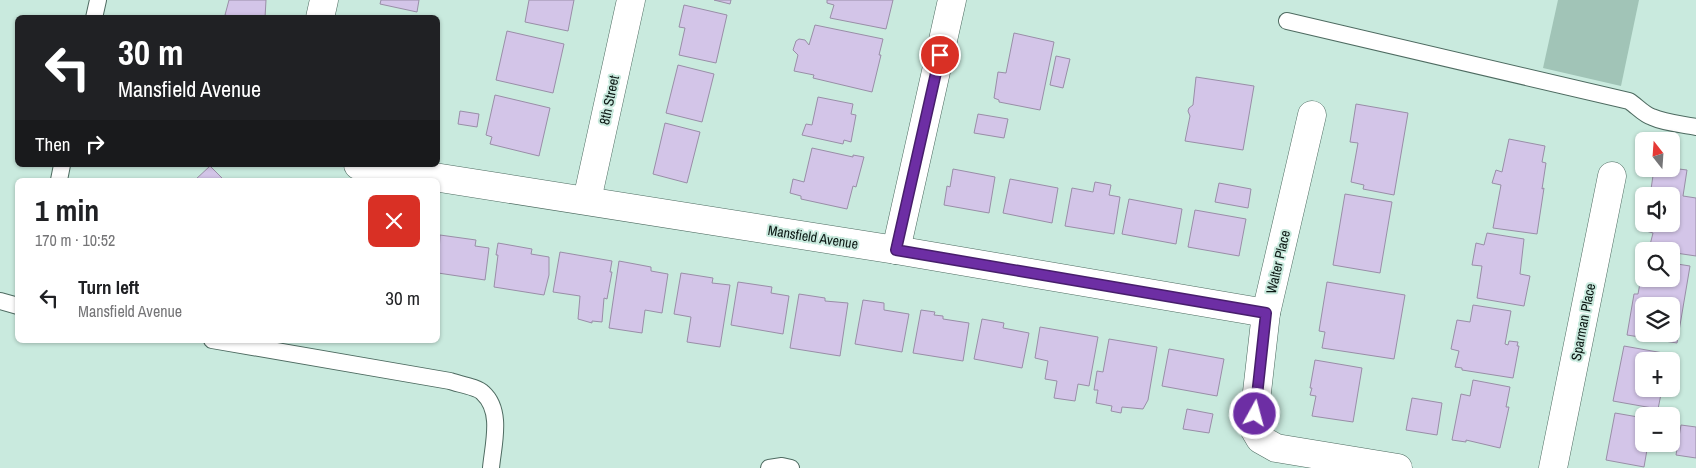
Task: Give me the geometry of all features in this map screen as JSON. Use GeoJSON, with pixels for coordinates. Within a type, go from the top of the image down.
{"type":"FeatureCollection","features":[{"type":"Feature","properties":{"kind":"street"},"geometry":{"type":"LineString","coordinates":[[321,15],[324,0]]}},
{"type":"Feature","properties":{"kind":"street","name":"8th Street"},"geometry":{"type":"LineString","coordinates":[[587,200],[631,0]]}},
{"type":"Feature","properties":{"kind":"street"},"geometry":{"type":"LineString","coordinates":[[896,250],[952,0]]}},
{"type":"Feature","properties":{"kind":"street","name":"Walter Place"},"geometry":{"type":"LineString","coordinates":[[1312,115],[1266,313],[1253,427],[1260,439],[1276,448],[1398,468]]}},
{"type":"Feature","properties":{"kind":"street","name":"Mansfield Avenue"},"geometry":{"type":"LineString","coordinates":[[371,167],[896,250],[1266,313]]}},
{"type":"Feature","properties":{"kind":"street","name":"Sparman Place"},"geometry":{"type":"LineString","coordinates":[[1553,468],[1612,176]]}},
{"type":"Feature","properties":{"kind":"lane"},"geometry":{"type":"LineString","coordinates":[[95,15],[98,0]]}},
{"type":"Feature","properties":{"kind":"lane"},"geometry":{"type":"LineString","coordinates":[[1287,21],[1629,101],[1653,118],[1696,127]]}},
{"type":"Feature","properties":{"kind":"lane"},"geometry":{"type":"LineString","coordinates":[[0,302],[15,305]]}},
{"type":"Feature","properties":{"kind":"lane"},"geometry":{"type":"LineString","coordinates":[[229,343],[450,381],[482,391],[492,405],[495,418],[491,468]]}},
{"type":"Feature","properties":{"kind":"lane"},"geometry":{"type":"LineString","coordinates":[[769,468],[782,466],[791,468]]}},
{"type":"Feature","properties":{"kind":"green space"},"geometry":{"type":"Polygon","coordinates":[[[1558,0],[1639,0],[1621,86],[1543,68],[1558,0]]]}},
{"type":"Feature","properties":{"kind":"building"},"geometry":{"type":"Polygon","coordinates":[[[229,0],[266,0],[265,15],[225,15],[229,0]]]}},
{"type":"Feature","properties":{"kind":"building"},"geometry":{"type":"Polygon","coordinates":[[[381,0],[419,0],[417,12],[380,4],[381,0]]]}},
{"type":"Feature","properties":{"kind":"building"},"geometry":{"type":"Polygon","coordinates":[[[529,0],[574,0],[568,31],[525,22],[529,0]]]}},
{"type":"Feature","properties":{"kind":"building"},"geometry":{"type":"Polygon","coordinates":[[[714,0],[731,0],[730,4],[714,0]]]}},
{"type":"Feature","properties":{"kind":"building"},"geometry":{"type":"Polygon","coordinates":[[[827,0],[893,0],[886,29],[830,18],[834,5],[827,3],[827,0]]]}},
{"type":"Feature","properties":{"kind":"building"},"geometry":{"type":"Polygon","coordinates":[[[684,5],[727,15],[716,63],[679,55],[685,28],[679,27],[684,5]]]}},
{"type":"Feature","properties":{"kind":"building"},"geometry":{"type":"Polygon","coordinates":[[[815,25],[883,39],[872,92],[813,78],[814,75],[794,71],[798,55],[793,50],[796,41],[799,39],[805,40],[809,45],[815,25]]]}},
{"type":"Feature","properties":{"kind":"building"},"geometry":{"type":"Polygon","coordinates":[[[507,31],[564,44],[553,93],[496,80],[507,31]]]}},
{"type":"Feature","properties":{"kind":"building"},"geometry":{"type":"Polygon","coordinates":[[[1014,33],[1054,42],[1040,110],[999,102],[999,100],[994,98],[998,72],[1006,73],[1014,33]]]}},
{"type":"Feature","properties":{"kind":"building"},"geometry":{"type":"Polygon","coordinates":[[[1056,56],[1070,59],[1063,88],[1050,85],[1056,56]]]}},
{"type":"Feature","properties":{"kind":"building"},"geometry":{"type":"Polygon","coordinates":[[[678,65],[714,74],[702,122],[666,113],[678,65]]]}},
{"type":"Feature","properties":{"kind":"building"},"geometry":{"type":"Polygon","coordinates":[[[1196,77],[1254,86],[1243,150],[1185,141],[1190,116],[1188,111],[1193,105],[1196,77]]]}},
{"type":"Feature","properties":{"kind":"building"},"geometry":{"type":"Polygon","coordinates":[[[495,95],[550,108],[539,156],[490,144],[492,137],[486,135],[495,95]]]}},
{"type":"Feature","properties":{"kind":"building"},"geometry":{"type":"Polygon","coordinates":[[[818,97],[853,104],[851,114],[856,115],[851,142],[844,140],[843,144],[802,135],[806,124],[812,125],[818,97]]]}},
{"type":"Feature","properties":{"kind":"building"},"geometry":{"type":"Polygon","coordinates":[[[1356,104],[1408,113],[1394,195],[1363,189],[1364,185],[1351,182],[1358,143],[1350,142],[1356,104]]]}},
{"type":"Feature","properties":{"kind":"building"},"geometry":{"type":"Polygon","coordinates":[[[460,111],[479,114],[477,127],[458,124],[460,111]]]}},
{"type":"Feature","properties":{"kind":"building"},"geometry":{"type":"Polygon","coordinates":[[[978,114],[1008,119],[1004,138],[974,133],[978,114]]]}},
{"type":"Feature","properties":{"kind":"building"},"geometry":{"type":"Polygon","coordinates":[[[665,123],[700,132],[687,183],[653,174],[665,123]]]}},
{"type":"Feature","properties":{"kind":"building"},"geometry":{"type":"Polygon","coordinates":[[[1509,139],[1545,146],[1542,162],[1546,163],[1542,189],[1544,188],[1537,234],[1493,228],[1501,185],[1492,183],[1496,170],[1502,172],[1509,139]]]}},
{"type":"Feature","properties":{"kind":"building"},"geometry":{"type":"Polygon","coordinates":[[[812,148],[853,157],[853,155],[864,157],[856,187],[853,186],[847,209],[801,199],[801,196],[790,193],[793,179],[804,182],[812,148]]]}},
{"type":"Feature","properties":{"kind":"building"},"geometry":{"type":"Polygon","coordinates":[[[211,167],[222,178],[197,178],[211,167]]]}},
{"type":"Feature","properties":{"kind":"building"},"geometry":{"type":"Polygon","coordinates":[[[953,169],[995,177],[989,213],[944,205],[947,186],[950,187],[953,169]]]}},
{"type":"Feature","properties":{"kind":"building"},"geometry":{"type":"Polygon","coordinates":[[[1680,169],[1687,170],[1683,196],[1696,198],[1696,256],[1680,254],[1680,242],[1651,242],[1653,233],[1650,232],[1680,232],[1680,187],[1651,187],[1653,178],[1680,178],[1680,169]]]}},
{"type":"Feature","properties":{"kind":"building"},"geometry":{"type":"Polygon","coordinates":[[[1010,179],[1058,188],[1052,223],[1003,213],[1010,179]]]}},
{"type":"Feature","properties":{"kind":"building"},"geometry":{"type":"Polygon","coordinates":[[[1095,182],[1111,185],[1109,195],[1120,197],[1114,234],[1065,226],[1072,188],[1093,192],[1095,182]]]}},
{"type":"Feature","properties":{"kind":"building"},"geometry":{"type":"Polygon","coordinates":[[[1219,183],[1251,189],[1248,208],[1215,202],[1219,183]]]}},
{"type":"Feature","properties":{"kind":"building"},"geometry":{"type":"Polygon","coordinates":[[[1345,194],[1392,202],[1380,273],[1333,265],[1345,194]]]}},
{"type":"Feature","properties":{"kind":"building"},"geometry":{"type":"Polygon","coordinates":[[[1129,199],[1182,209],[1176,244],[1122,234],[1129,199]]]}},
{"type":"Feature","properties":{"kind":"building"},"geometry":{"type":"Polygon","coordinates":[[[1195,210],[1246,219],[1239,256],[1188,247],[1195,210]]]}},
{"type":"Feature","properties":{"kind":"building"},"geometry":{"type":"Polygon","coordinates":[[[1487,233],[1524,239],[1520,274],[1530,276],[1524,306],[1477,298],[1482,266],[1472,265],[1476,243],[1484,245],[1487,233]]]}},
{"type":"Feature","properties":{"kind":"building"},"geometry":{"type":"Polygon","coordinates":[[[440,235],[476,240],[475,246],[489,248],[485,280],[440,273],[440,235]]]}},
{"type":"Feature","properties":{"kind":"building"},"geometry":{"type":"Polygon","coordinates":[[[498,243],[532,249],[531,254],[549,257],[549,275],[544,295],[494,287],[498,243]]]}},
{"type":"Feature","properties":{"kind":"building"},"geometry":{"type":"Polygon","coordinates":[[[560,252],[612,261],[607,299],[604,298],[602,322],[592,321],[592,323],[578,319],[580,296],[553,292],[560,252]]]}},
{"type":"Feature","properties":{"kind":"building"},"geometry":{"type":"Polygon","coordinates":[[[619,261],[651,267],[651,271],[668,274],[662,313],[645,310],[642,333],[609,328],[619,261]]]}},
{"type":"Feature","properties":{"kind":"building"},"geometry":{"type":"Polygon","coordinates":[[[1680,264],[1690,266],[1680,325],[1680,297],[1635,297],[1635,336],[1627,335],[1634,294],[1638,294],[1639,287],[1680,287],[1680,264]]]}},
{"type":"Feature","properties":{"kind":"building"},"geometry":{"type":"Polygon","coordinates":[[[681,273],[713,278],[712,283],[730,285],[720,347],[687,342],[691,317],[674,314],[681,273]]]}},
{"type":"Feature","properties":{"kind":"building"},"geometry":{"type":"Polygon","coordinates":[[[738,282],[772,287],[771,293],[789,296],[783,334],[731,325],[738,282]]]}},
{"type":"Feature","properties":{"kind":"building"},"geometry":{"type":"Polygon","coordinates":[[[1327,282],[1405,295],[1394,359],[1322,348],[1325,332],[1319,331],[1327,282]]]}},
{"type":"Feature","properties":{"kind":"building"},"geometry":{"type":"Polygon","coordinates":[[[799,294],[825,298],[825,301],[848,303],[840,356],[790,348],[799,294]]]}},
{"type":"Feature","properties":{"kind":"building"},"geometry":{"type":"Polygon","coordinates":[[[863,300],[884,303],[884,310],[909,314],[902,352],[855,344],[863,300]]]}},
{"type":"Feature","properties":{"kind":"building"},"geometry":{"type":"Polygon","coordinates":[[[1473,305],[1511,311],[1505,344],[1508,345],[1509,341],[1518,342],[1517,346],[1519,346],[1513,378],[1462,370],[1462,368],[1455,367],[1459,351],[1451,349],[1457,320],[1470,322],[1473,305]]]}},
{"type":"Feature","properties":{"kind":"building"},"geometry":{"type":"Polygon","coordinates":[[[921,310],[935,312],[934,315],[943,316],[943,319],[969,323],[963,361],[913,353],[921,310]]]}},
{"type":"Feature","properties":{"kind":"building"},"geometry":{"type":"Polygon","coordinates":[[[982,319],[1004,323],[1003,328],[1029,333],[1022,368],[974,359],[982,319]]]}},
{"type":"Feature","properties":{"kind":"building"},"geometry":{"type":"Polygon","coordinates":[[[1040,327],[1098,337],[1089,386],[1078,384],[1075,401],[1054,398],[1057,381],[1045,379],[1048,361],[1035,358],[1040,327]]]}},
{"type":"Feature","properties":{"kind":"building"},"geometry":{"type":"Polygon","coordinates":[[[1109,339],[1157,347],[1148,400],[1143,409],[1122,407],[1121,413],[1111,411],[1112,406],[1096,403],[1098,390],[1094,390],[1097,371],[1103,372],[1109,339]]]}},
{"type":"Feature","properties":{"kind":"building"},"geometry":{"type":"Polygon","coordinates":[[[1624,346],[1658,352],[1635,352],[1635,397],[1660,397],[1658,407],[1647,407],[1613,401],[1624,346]]]}},
{"type":"Feature","properties":{"kind":"building"},"geometry":{"type":"Polygon","coordinates":[[[1169,349],[1224,359],[1217,396],[1162,386],[1169,349]]]}},
{"type":"Feature","properties":{"kind":"building"},"geometry":{"type":"Polygon","coordinates":[[[1315,360],[1362,368],[1353,422],[1312,416],[1316,396],[1310,395],[1312,388],[1310,388],[1315,360]]]}},
{"type":"Feature","properties":{"kind":"building"},"geometry":{"type":"Polygon","coordinates":[[[1473,380],[1510,387],[1506,407],[1509,407],[1500,448],[1466,440],[1466,442],[1452,440],[1461,394],[1470,396],[1473,380]]]}},
{"type":"Feature","properties":{"kind":"building"},"geometry":{"type":"Polygon","coordinates":[[[1412,398],[1442,403],[1437,435],[1406,430],[1412,398]]]}},
{"type":"Feature","properties":{"kind":"building"},"geometry":{"type":"Polygon","coordinates":[[[1187,409],[1213,414],[1209,433],[1183,429],[1187,409]]]}},
{"type":"Feature","properties":{"kind":"building"},"geometry":{"type":"Polygon","coordinates":[[[1615,413],[1635,416],[1635,452],[1647,452],[1644,467],[1606,460],[1615,413]]]}},
{"type":"Feature","properties":{"kind":"building"},"geometry":{"type":"Polygon","coordinates":[[[1681,425],[1696,427],[1696,458],[1676,455],[1676,452],[1680,452],[1681,425]]]}},
{"type":"Feature","properties":{"kind":"route"},"geometry":{"type":"LineString","coordinates":[[940,55],[896,250],[1266,313],[1255,414]]}}]}
